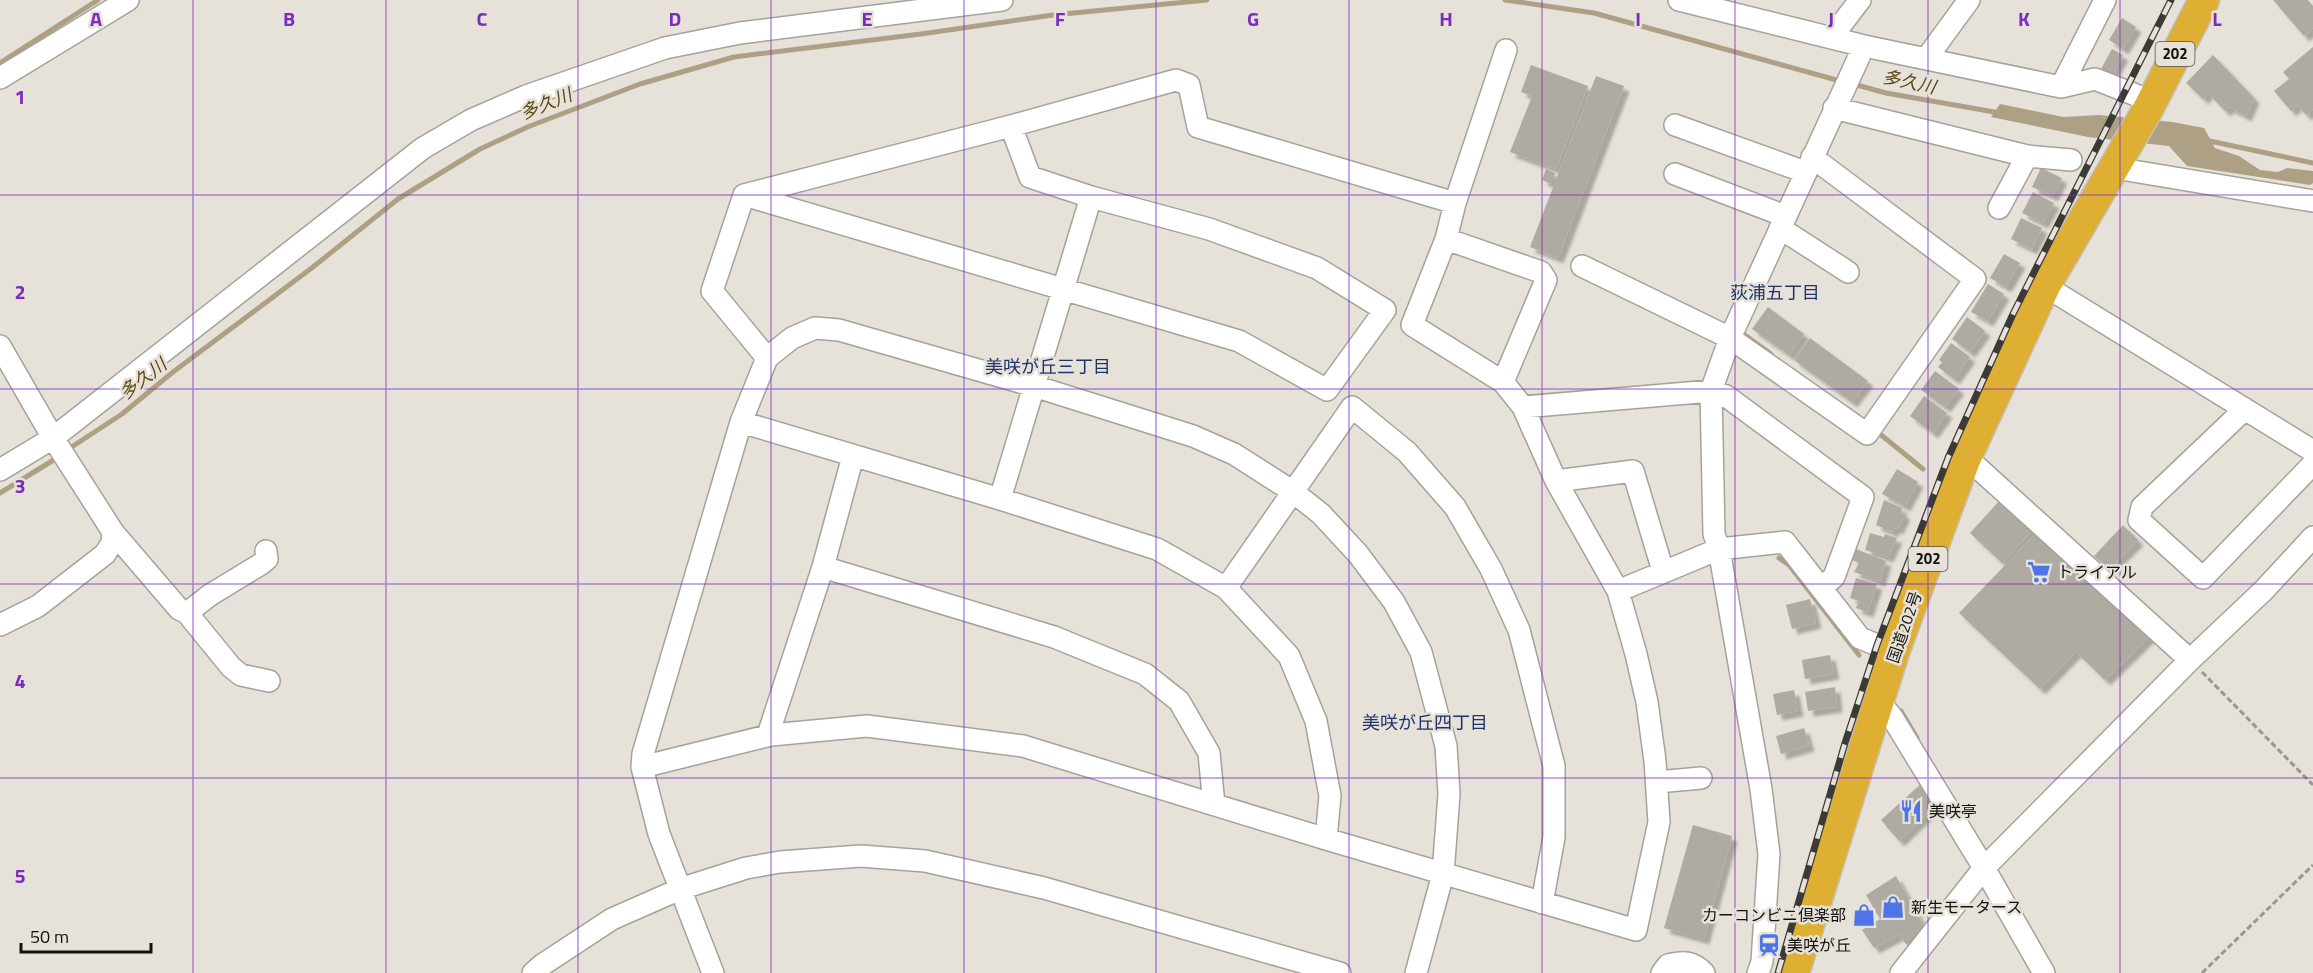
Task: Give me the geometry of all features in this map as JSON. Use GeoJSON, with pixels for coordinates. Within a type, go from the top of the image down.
{"type":"FeatureCollection","features":[{"type":"Feature","properties":{"kind":"highway","name":"202"},"geometry":{"type":"LineString","coordinates":[[2115,168],[2204,0]]}},
{"type":"Feature","properties":{"kind":"highway","name":"国道202号"},"geometry":{"type":"LineString","coordinates":[[1794,973],[1894,652],[1965,460],[2045,286],[2115,168]]}},
{"type":"Feature","properties":{"kind":"street"},"geometry":{"type":"LineString","coordinates":[[0,78],[128,0]]}},
{"type":"Feature","properties":{"kind":"street"},"geometry":{"type":"LineString","coordinates":[[0,470],[54,440],[423,148],[471,120],[535,92],[665,48],[740,33],[1002,0]]}},
{"type":"Feature","properties":{"kind":"street"},"geometry":{"type":"LineString","coordinates":[[1678,0],[1863,46],[2061,87],[2095,79],[2150,105]]}},
{"type":"Feature","properties":{"kind":"street"},"geometry":{"type":"LineString","coordinates":[[1831,38],[1860,0]]}},
{"type":"Feature","properties":{"kind":"street"},"geometry":{"type":"LineString","coordinates":[[1926,59],[1969,0]]}},
{"type":"Feature","properties":{"kind":"street"},"geometry":{"type":"LineString","coordinates":[[2061,87],[2105,0]]}},
{"type":"Feature","properties":{"kind":"street"},"geometry":{"type":"LineString","coordinates":[[1758,973],[1762,962],[1769,854],[1759,778],[1719,549],[1714,534],[1710,391],[1730,338],[1863,46]]}},
{"type":"Feature","properties":{"kind":"street"},"geometry":{"type":"LineString","coordinates":[[642,767],[768,735],[867,726],[1023,746],[1326,839],[1636,930],[1659,822],[1647,702],[1618,591],[1556,481],[1523,407],[1503,382],[1412,325],[1446,239],[1455,203],[1506,50]]}},
{"type":"Feature","properties":{"kind":"street"},"geometry":{"type":"LineString","coordinates":[[744,195],[1011,126],[1176,80],[1189,85],[1198,127],[1455,203]]}},
{"type":"Feature","properties":{"kind":"street"},"geometry":{"type":"LineString","coordinates":[[1834,108],[2027,156],[2071,160]]}},
{"type":"Feature","properties":{"kind":"street"},"geometry":{"type":"LineString","coordinates":[[1582,266],[1730,338],[1872,427],[1975,279],[1808,164],[1674,125]]}},
{"type":"Feature","properties":{"kind":"street"},"geometry":{"type":"LineString","coordinates":[[744,195],[1239,341],[1327,390],[1385,310],[1317,268],[1209,229],[1091,197],[1029,177],[1011,126]]}},
{"type":"Feature","properties":{"kind":"street"},"geometry":{"type":"LineString","coordinates":[[2000,208],[2027,156]]}},
{"type":"Feature","properties":{"kind":"street"},"geometry":{"type":"LineString","coordinates":[[2115,168],[2313,201]]}},
{"type":"Feature","properties":{"kind":"street"},"geometry":{"type":"LineString","coordinates":[[1675,174],[1782,222],[1848,272]]}},
{"type":"Feature","properties":{"kind":"street"},"geometry":{"type":"LineString","coordinates":[[744,195],[712,291],[767,358]]}},
{"type":"Feature","properties":{"kind":"street"},"geometry":{"type":"LineString","coordinates":[[1000,499],[1091,197]]}},
{"type":"Feature","properties":{"kind":"street"},"geometry":{"type":"LineString","coordinates":[[1446,239],[1541,272],[1546,280],[1503,382]]}},
{"type":"Feature","properties":{"kind":"street"},"geometry":{"type":"LineString","coordinates":[[2045,286],[2313,451]]}},
{"type":"Feature","properties":{"kind":"street"},"geometry":{"type":"LineString","coordinates":[[713,973],[658,834],[642,767],[644,754],[741,422],[767,358],[792,338],[815,328],[839,330],[1034,386],[1193,436],[1234,454],[1292,491],[1321,514],[1358,554],[1394,602],[1421,652],[1446,746],[1449,794],[1443,874],[1416,973]]}},
{"type":"Feature","properties":{"kind":"street"},"geometry":{"type":"LineString","coordinates":[[0,346],[54,440],[113,532],[179,609],[187,613],[231,667],[242,675],[269,681]]}},
{"type":"Feature","properties":{"kind":"street"},"geometry":{"type":"LineString","coordinates":[[1523,407],[1710,391],[1726,396],[1863,497],[1834,577],[1822,587]]}},
{"type":"Feature","properties":{"kind":"street"},"geometry":{"type":"LineString","coordinates":[[1226,588],[1352,407],[1407,452],[1455,507],[1491,569],[1519,630],[1554,766],[1554,837],[1542,903]]}},
{"type":"Feature","properties":{"kind":"street"},"geometry":{"type":"LineString","coordinates":[[2245,409],[2142,507],[2139,520],[2203,578],[2313,464]]}},
{"type":"Feature","properties":{"kind":"street"},"geometry":{"type":"LineString","coordinates":[[741,422],[1000,499],[1157,549],[1226,588],[1289,656],[1316,721],[1330,796],[1326,839]]}},
{"type":"Feature","properties":{"kind":"street"},"geometry":{"type":"LineString","coordinates":[[768,735],[823,567],[853,456]]}},
{"type":"Feature","properties":{"kind":"street"},"geometry":{"type":"LineString","coordinates":[[1965,460],[1977,467],[2190,660]]}},
{"type":"Feature","properties":{"kind":"street"},"geometry":{"type":"LineString","coordinates":[[1556,481],[1633,471],[1664,571]]}},
{"type":"Feature","properties":{"kind":"street"},"geometry":{"type":"LineString","coordinates":[[0,625],[39,606],[105,554],[112,543],[113,532]]}},
{"type":"Feature","properties":{"kind":"street"},"geometry":{"type":"LineString","coordinates":[[1901,973],[1988,864],[2190,660],[2264,590],[2313,537]]}},
{"type":"Feature","properties":{"kind":"street"},"geometry":{"type":"LineString","coordinates":[[1618,591],[1719,549],[1785,542],[1860,638],[1894,652]]}},
{"type":"Feature","properties":{"kind":"street"},"geometry":{"type":"LineString","coordinates":[[187,613],[210,595],[261,564],[267,559],[266,551]]}},
{"type":"Feature","properties":{"kind":"street"},"geometry":{"type":"LineString","coordinates":[[823,567],[1054,637],[1145,674],[1179,701],[1209,753],[1214,805]]}},
{"type":"Feature","properties":{"kind":"street"},"geometry":{"type":"LineString","coordinates":[[1880,702],[1988,864],[2044,973]]}},
{"type":"Feature","properties":{"kind":"street"},"geometry":{"type":"LineString","coordinates":[[1656,782],[1701,778]]}},
{"type":"Feature","properties":{"kind":"street"},"geometry":{"type":"LineString","coordinates":[[533,973],[612,919],[680,889],[746,868],[780,862],[861,856],[925,861],[1044,888],[1340,973]]}},
{"type":"Feature","properties":{"kind":"street"},"geometry":{"type":"LineString","coordinates":[[1662,973],[1668,965],[1683,961],[1698,967],[1704,973]]}},
{"type":"Feature","properties":{"kind":"path"},"geometry":{"type":"LineString","coordinates":[[2190,660],[2313,785]]}},
{"type":"Feature","properties":{"kind":"path"},"geometry":{"type":"LineString","coordinates":[[2202,973],[2313,865]]}},
{"type":"Feature","properties":{"kind":"shaded area"},"geometry":{"type":"Polygon","coordinates":[[[2000,104],[2063,117],[2099,115],[2172,122],[2204,128],[2215,148],[2239,156],[2260,170],[2278,172],[2287,168],[2313,171],[2313,183],[2310,185],[2187,166],[2169,146],[2088,137],[1991,117],[2000,104]]]}},
{"type":"Feature","properties":{"kind":"building"},"geometry":{"type":"Polygon","coordinates":[[[2273,0],[2308,0],[2313,6],[2313,28],[2304,36],[2273,0]]]}},
{"type":"Feature","properties":{"kind":"building"},"geometry":{"type":"Polygon","coordinates":[[[2122,18],[2136,27],[2123,49],[2109,40],[2122,18]]]}},
{"type":"Feature","properties":{"kind":"building"},"geometry":{"type":"Polygon","coordinates":[[[2313,47],[2313,109],[2306,115],[2297,105],[2291,111],[2274,91],[2289,79],[2283,72],[2313,47]]]}},
{"type":"Feature","properties":{"kind":"building"},"geometry":{"type":"Polygon","coordinates":[[[2112,49],[2123,55],[2112,75],[2101,69],[2112,49]]]}},
{"type":"Feature","properties":{"kind":"building"},"geometry":{"type":"Polygon","coordinates":[[[2213,55],[2254,98],[2246,116],[2229,107],[2225,111],[2208,93],[2203,99],[2186,83],[2213,55]]]}},
{"type":"Feature","properties":{"kind":"building"},"geometry":{"type":"Polygon","coordinates":[[[1531,65],[1588,86],[1556,169],[1510,152],[1532,96],[1521,92],[1531,65]]]}},
{"type":"Feature","properties":{"kind":"building"},"geometry":{"type":"Polygon","coordinates":[[[1596,76],[1624,86],[1558,258],[1530,247],[1596,76]]]}},
{"type":"Feature","properties":{"kind":"building"},"geometry":{"type":"Polygon","coordinates":[[[2041,168],[2062,178],[2053,196],[2032,187],[2041,168]]]}},
{"type":"Feature","properties":{"kind":"building"},"geometry":{"type":"Polygon","coordinates":[[[1546,169],[1555,173],[1551,184],[1542,180],[1546,169]]]}},
{"type":"Feature","properties":{"kind":"building"},"geometry":{"type":"Polygon","coordinates":[[[2033,192],[2054,203],[2043,223],[2022,213],[2033,192]]]}},
{"type":"Feature","properties":{"kind":"building"},"geometry":{"type":"Polygon","coordinates":[[[2021,218],[2042,228],[2032,249],[2011,239],[2021,218]]]}},
{"type":"Feature","properties":{"kind":"building"},"geometry":{"type":"Polygon","coordinates":[[[2004,254],[2020,263],[2006,287],[1990,278],[2004,254]]]}},
{"type":"Feature","properties":{"kind":"building"},"geometry":{"type":"Polygon","coordinates":[[[1988,284],[2004,294],[1988,321],[1971,312],[1988,284]]]}},
{"type":"Feature","properties":{"kind":"building"},"geometry":{"type":"Polygon","coordinates":[[[1768,307],[1804,334],[1789,355],[1752,329],[1768,307]]]}},
{"type":"Feature","properties":{"kind":"building"},"geometry":{"type":"Polygon","coordinates":[[[1967,317],[1985,331],[1970,352],[1952,339],[1967,317]]]}},
{"type":"Feature","properties":{"kind":"building"},"geometry":{"type":"Polygon","coordinates":[[[1810,338],[1868,381],[1852,402],[1794,360],[1810,338]]]}},
{"type":"Feature","properties":{"kind":"building"},"geometry":{"type":"Polygon","coordinates":[[[1951,343],[1970,357],[1954,379],[1938,367],[1942,362],[1939,360],[1951,343]]]}},
{"type":"Feature","properties":{"kind":"building"},"geometry":{"type":"Polygon","coordinates":[[[1935,371],[1959,389],[1945,407],[1921,390],[1935,371]]]}},
{"type":"Feature","properties":{"kind":"building"},"geometry":{"type":"Polygon","coordinates":[[[1924,396],[1947,413],[1933,433],[1910,416],[1924,396]]]}},
{"type":"Feature","properties":{"kind":"building"},"geometry":{"type":"Polygon","coordinates":[[[1897,469],[1918,482],[1905,506],[1882,494],[1897,469]]]}},
{"type":"Feature","properties":{"kind":"building"},"geometry":{"type":"Polygon","coordinates":[[[1884,500],[1902,508],[1901,513],[1905,514],[1898,529],[1894,528],[1893,532],[1876,525],[1884,500]]]}},
{"type":"Feature","properties":{"kind":"building"},"geometry":{"type":"Polygon","coordinates":[[[2000,500],[2033,530],[2002,563],[1970,533],[2000,500]]]}},
{"type":"Feature","properties":{"kind":"building"},"geometry":{"type":"Polygon","coordinates":[[[2123,525],[2138,540],[2109,570],[2094,556],[2123,525]]]}},
{"type":"Feature","properties":{"kind":"building","name":"トライアル"},"geometry":{"type":"Polygon","coordinates":[[[2037,532],[2150,636],[2105,680],[2076,652],[2040,689],[1959,613],[2037,532]]]}},
{"type":"Feature","properties":{"kind":"building"},"geometry":{"type":"Polygon","coordinates":[[[1870,533],[1897,538],[1888,557],[1865,550],[1870,533]]]}},
{"type":"Feature","properties":{"kind":"building"},"geometry":{"type":"Polygon","coordinates":[[[1856,549],[1886,561],[1880,581],[1854,572],[1859,563],[1852,560],[1856,549]]]}},
{"type":"Feature","properties":{"kind":"building"},"geometry":{"type":"Polygon","coordinates":[[[1856,578],[1877,584],[1868,612],[1856,608],[1859,601],[1850,598],[1856,578]]]}},
{"type":"Feature","properties":{"kind":"building"},"geometry":{"type":"Polygon","coordinates":[[[1810,599],[1816,623],[1792,629],[1786,605],[1810,599]]]}},
{"type":"Feature","properties":{"kind":"building"},"geometry":{"type":"Polygon","coordinates":[[[1830,655],[1834,674],[1805,679],[1802,660],[1830,655]]]}},
{"type":"Feature","properties":{"kind":"building"},"geometry":{"type":"Polygon","coordinates":[[[1835,687],[1837,707],[1808,711],[1805,692],[1835,687]]]}},
{"type":"Feature","properties":{"kind":"building"},"geometry":{"type":"Polygon","coordinates":[[[1794,690],[1798,711],[1777,715],[1773,694],[1794,690]]]}},
{"type":"Feature","properties":{"kind":"building"},"geometry":{"type":"Polygon","coordinates":[[[1804,728],[1809,746],[1781,754],[1776,736],[1804,728]]]}},
{"type":"Feature","properties":{"kind":"building","name":"美咲亭"},"geometry":{"type":"Polygon","coordinates":[[[1923,782],[1940,801],[1899,841],[1881,820],[1923,782]]]}},
{"type":"Feature","properties":{"kind":"building"},"geometry":{"type":"Polygon","coordinates":[[[1693,825],[1732,836],[1704,939],[1664,928],[1693,825]]]}},
{"type":"Feature","properties":{"kind":"building","name":"新生モータース"},"geometry":{"type":"Polygon","coordinates":[[[1896,876],[1925,928],[1911,948],[1900,934],[1874,948],[1862,930],[1880,919],[1866,895],[1896,876]]]}},
{"type":"Feature","properties":{"kind":"waterway"},"geometry":{"type":"LineString","coordinates":[[0,63],[98,0]]}},
{"type":"Feature","properties":{"kind":"waterway","name":"多久川"},"geometry":{"type":"LineString","coordinates":[[67,450],[122,414],[398,199],[480,149],[530,126],[640,84],[734,57],[1053,15],[1207,0]]}},
{"type":"Feature","properties":{"kind":"waterway","name":"多久川"},"geometry":{"type":"LineString","coordinates":[[1505,0],[1594,13],[1844,82]]}},
{"type":"Feature","properties":{"kind":"waterway","name":"多久川"},"geometry":{"type":"LineString","coordinates":[[1853,84],[1886,93],[2000,113]]}},
{"type":"Feature","properties":{"kind":"waterway","name":"多久川"},"geometry":{"type":"LineString","coordinates":[[2205,140],[2313,163]]}},
{"type":"Feature","properties":{"kind":"waterway"},"geometry":{"type":"LineString","coordinates":[[1742,333],[1771,354]]}},
{"type":"Feature","properties":{"kind":"waterway"},"geometry":{"type":"LineString","coordinates":[[1875,430],[1923,469]]}},
{"type":"Feature","properties":{"kind":"waterway","name":"多久川"},"geometry":{"type":"LineString","coordinates":[[0,493],[60,456]]}},
{"type":"Feature","properties":{"kind":"waterway"},"geometry":{"type":"LineString","coordinates":[[1779,558],[1789,565],[1859,655]]}},
{"type":"Feature","properties":{"kind":"waterway"},"geometry":{"type":"LineString","coordinates":[[1901,711],[1917,738]]}},
{"type":"Feature","properties":{"kind":"railway"},"geometry":{"type":"LineString","coordinates":[[1778,973],[1845,743],[1877,645],[1948,458],[2013,314],[2171,0]]}},
{"type":"Feature","properties":{"kind":"place","name":"トライアル"},"geometry":{"type":"Point","coordinates":[2039,572]}},
{"type":"Feature","properties":{"kind":"place","name":"美咲亭"},"geometry":{"type":"Point","coordinates":[1911,811]}},
{"type":"Feature","properties":{"kind":"place","name":"新生モータース"},"geometry":{"type":"Point","coordinates":[1893,907]}},
{"type":"Feature","properties":{"kind":"place","name":"カーコンビニ倶楽部"},"geometry":{"type":"Point","coordinates":[1864,915]}},
{"type":"Feature","properties":{"kind":"place","name":"美咲が丘"},"geometry":{"type":"Point","coordinates":[1769,945]}},
{"type":"Feature","properties":{"kind":"district","name":"荻浦五丁目"},"geometry":{"type":"Point","coordinates":[1775,293]}},
{"type":"Feature","properties":{"kind":"district","name":"美咲が丘三丁目"},"geometry":{"type":"Point","coordinates":[1048,367]}},
{"type":"Feature","properties":{"kind":"district","name":"美咲が丘四丁目"},"geometry":{"type":"Point","coordinates":[1425,723]}}]}
